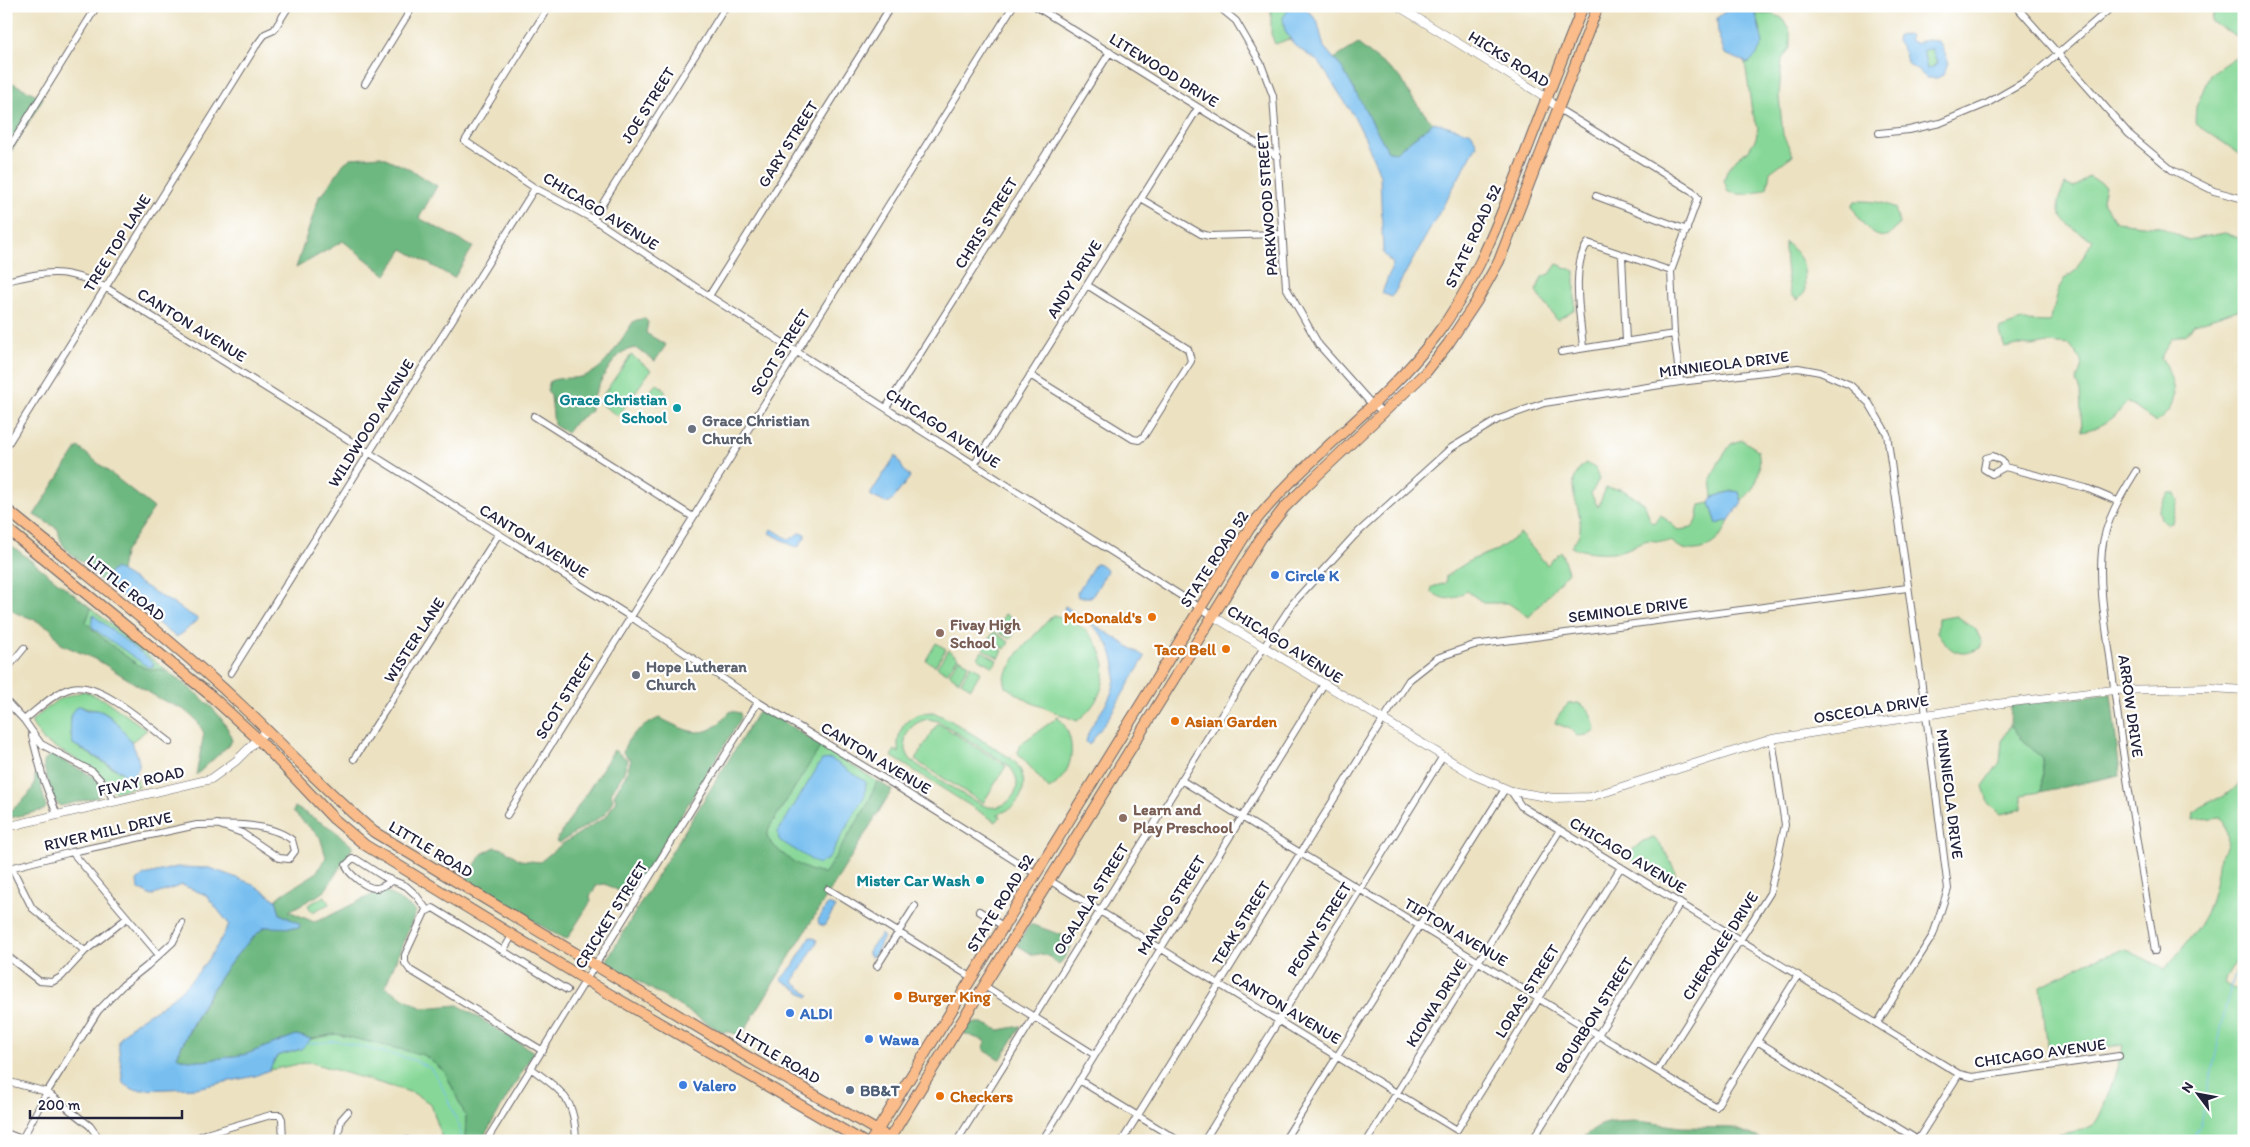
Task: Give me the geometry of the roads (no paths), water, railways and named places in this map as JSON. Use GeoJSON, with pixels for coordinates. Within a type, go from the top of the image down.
{"type":"FeatureCollection","features":[{"type":"Feature","properties":{"kind":"main road","name":"STATE ROAD 52"},"geometry":{"type":"LineString","coordinates":[[871,1141],[886,1138],[953,1034],[1261,538],[1284,508],[1426,372],[1448,344],[1476,302],[1495,268],[1553,104],[1583,6]]}},
{"type":"Feature","properties":{"kind":"main road","name":"STATE ROAD 52"},"geometry":{"type":"LineString","coordinates":[[886,1138],[888,1125],[905,1095],[911,1075],[1249,529],[1273,499],[1406,372],[1436,336],[1465,293],[1598,6]]}},
{"type":"Feature","properties":{"kind":"main road"},"geometry":{"type":"LineString","coordinates":[[1482,259],[1495,268]]}},
{"type":"Feature","properties":{"kind":"main road","name":"LITTLE ROAD"},"geometry":{"type":"LineString","coordinates":[[6,509],[164,638],[242,706],[344,807],[374,832],[886,1138]]}},
{"type":"Feature","properties":{"kind":"main road","name":"LITTLE ROAD"},"geometry":{"type":"LineString","coordinates":[[6,528],[210,695],[258,738],[334,818],[365,845],[512,936],[862,1141]]}},
{"type":"Feature","properties":{"kind":"main road"},"geometry":{"type":"LineString","coordinates":[[1049,880],[1046,872],[1074,822],[1075,810]]}},
{"type":"Feature","properties":{"kind":"main road"},"geometry":{"type":"LineString","coordinates":[[1007,947],[1024,905],[1037,883],[1036,874]]}},
{"type":"Feature","properties":{"kind":"main road"},"geometry":{"type":"LineString","coordinates":[[953,1034],[956,1022],[971,992],[973,984],[970,977],[991,972]]}},
{"type":"Feature","properties":{"kind":"street"},"geometry":{"type":"LineString","coordinates":[[6,153],[97,6]]}},
{"type":"Feature","properties":{"kind":"street","name":"TREE TOP LANE"},"geometry":{"type":"LineString","coordinates":[[6,447],[252,53],[265,34],[272,32],[289,6]]}},
{"type":"Feature","properties":{"kind":"street"},"geometry":{"type":"LineString","coordinates":[[365,84],[413,6]]}},
{"type":"Feature","properties":{"kind":"street","name":"CHICAGO AVENUE"},"geometry":{"type":"LineString","coordinates":[[549,6],[464,140],[535,188],[593,219],[709,296],[1199,608],[1474,775],[1508,790],[1521,806],[1958,1074],[1972,1077],[2119,1056]]}},
{"type":"Feature","properties":{"kind":"street","name":"JOE STREET"},"geometry":{"type":"LineString","coordinates":[[593,219],[726,6]]}},
{"type":"Feature","properties":{"kind":"street","name":"GARY STREET"},"geometry":{"type":"LineString","coordinates":[[709,296],[891,6]]}},
{"type":"Feature","properties":{"kind":"street","name":"SCOT STREET"},"geometry":{"type":"LineString","coordinates":[[507,815],[1013,6]]}},
{"type":"Feature","properties":{"kind":"street","name":"LITEWOOD DRIVE"},"geometry":{"type":"LineString","coordinates":[[1035,6],[1278,157]]}},
{"type":"Feature","properties":{"kind":"street","name":"PARKWOOD STREET"},"geometry":{"type":"LineString","coordinates":[[1218,6],[1236,21],[1261,64],[1273,96],[1286,287],[1319,345],[1372,404],[1384,413]]}},
{"type":"Feature","properties":{"kind":"street","name":"HICKS ROAD"},"geometry":{"type":"LineString","coordinates":[[1398,6],[1553,104]]}},
{"type":"Feature","properties":{"kind":"street"},"geometry":{"type":"LineString","coordinates":[[2016,6],[2129,134],[2172,170],[2214,191],[2244,199]]}},
{"type":"Feature","properties":{"kind":"street"},"geometry":{"type":"LineString","coordinates":[[1879,134],[1909,130],[1964,114],[2026,81],[2113,6]]}},
{"type":"Feature","properties":{"kind":"street","name":"CHRIS STREET"},"geometry":{"type":"LineString","coordinates":[[886,408],[1110,52]]}},
{"type":"Feature","properties":{"kind":"street"},"geometry":{"type":"LineString","coordinates":[[1553,104],[1692,191],[1698,198],[1671,271],[1674,334],[1680,382]]}},
{"type":"Feature","properties":{"kind":"street","name":"ANDY DRIVE"},"geometry":{"type":"LineString","coordinates":[[974,465],[1198,108]]}},
{"type":"Feature","properties":{"kind":"street","name":"WILDWOOD AVENUE"},"geometry":{"type":"LineString","coordinates":[[231,673],[535,188]]}},
{"type":"Feature","properties":{"kind":"street"},"geometry":{"type":"LineString","coordinates":[[1596,196],[1687,230]]}},
{"type":"Feature","properties":{"kind":"street"},"geometry":{"type":"LineString","coordinates":[[1141,198],[1200,234],[1209,236],[1281,234]]}},
{"type":"Feature","properties":{"kind":"street"},"geometry":{"type":"LineString","coordinates":[[1583,348],[1578,274],[1583,249],[1588,243],[1671,271]]}},
{"type":"Feature","properties":{"kind":"street"},"geometry":{"type":"LineString","coordinates":[[1622,256],[1626,341]]}},
{"type":"Feature","properties":{"kind":"street","name":"CANTON AVENUE"},"geometry":{"type":"LineString","coordinates":[[6,281],[40,273],[56,272],[78,275],[105,287],[630,617],[758,702],[1036,874]]}},
{"type":"Feature","properties":{"kind":"street"},"geometry":{"type":"LineString","coordinates":[[1030,375],[1133,440],[1139,440],[1144,436],[1190,361],[1190,355],[1188,350],[1087,285]]}},
{"type":"Feature","properties":{"kind":"street"},"geometry":{"type":"LineString","coordinates":[[1561,352],[1674,334]]}},
{"type":"Feature","properties":{"kind":"street","name":"MINNIEOLA DRIVE"},"geometry":{"type":"LineString","coordinates":[[1264,647],[1293,603],[1354,536],[1451,448],[1499,419],[1544,403],[1680,382],[1798,368],[1820,372],[1850,385],[1869,403],[1887,434],[1948,888],[1933,935],[1877,1024]]}},
{"type":"Feature","properties":{"kind":"street"},"geometry":{"type":"LineString","coordinates":[[534,416],[693,518]]}},
{"type":"Feature","properties":{"kind":"street"},"geometry":{"type":"LineString","coordinates":[[2005,467],[2086,488],[2116,501]]}},
{"type":"Feature","properties":{"kind":"street","name":"ARROW DRIVE"},"geometry":{"type":"LineString","coordinates":[[2136,471],[2116,501],[2102,548],[2101,585],[2114,690],[2155,952]]}},
{"type":"Feature","properties":{"kind":"street","name":"WISTER LANE"},"geometry":{"type":"LineString","coordinates":[[354,759],[498,535]]}},
{"type":"Feature","properties":{"kind":"street","name":"SEMINOLE DRIVE"},"geometry":{"type":"LineString","coordinates":[[1383,720],[1409,680],[1437,658],[1474,644],[1907,588]]}},
{"type":"Feature","properties":{"kind":"street","name":"OGALALA STREET"},"geometry":{"type":"LineString","coordinates":[[957,1141],[1264,647]]}},
{"type":"Feature","properties":{"kind":"street"},"geometry":{"type":"LineString","coordinates":[[6,670],[24,648]]}},
{"type":"Feature","properties":{"kind":"street","name":"MANGO STREET"},"geometry":{"type":"LineString","coordinates":[[1042,1141],[1324,684]]}},
{"type":"Feature","properties":{"kind":"street"},"geometry":{"type":"LineString","coordinates":[[24,720],[60,693],[82,686],[100,692],[170,742]]}},
{"type":"Feature","properties":{"kind":"street","name":"OSCEOLA DRIVE"},"geometry":{"type":"LineString","coordinates":[[1508,790],[1553,798],[1590,797],[1772,739],[1926,715],[2114,690],[2212,688],[2244,690]]}},
{"type":"Feature","properties":{"kind":"street"},"geometry":{"type":"LineString","coordinates":[[6,701],[24,720],[41,744],[93,772],[106,786],[114,801]]}},
{"type":"Feature","properties":{"kind":"street","name":"CRICKET STREET"},"geometry":{"type":"LineString","coordinates":[[486,1141],[758,702]]}},
{"type":"Feature","properties":{"kind":"street","name":"TEAK STREET"},"geometry":{"type":"LineString","coordinates":[[1122,1141],[1383,720]]}},
{"type":"Feature","properties":{"kind":"street"},"geometry":{"type":"LineString","coordinates":[[29,728],[42,778],[57,814]]}},
{"type":"Feature","properties":{"kind":"street","name":"FIVAY ROAD"},"geometry":{"type":"LineString","coordinates":[[6,827],[210,779],[236,762],[266,731]]}},
{"type":"Feature","properties":{"kind":"street","name":"CHEROKEE DRIVE"},"geometry":{"type":"LineString","coordinates":[[1657,1071],[1770,893],[1785,824],[1772,739]]}},
{"type":"Feature","properties":{"kind":"street","name":"PEONY STREET"},"geometry":{"type":"LineString","coordinates":[[1204,1141],[1443,756]]}},
{"type":"Feature","properties":{"kind":"street","name":"TIPTON AVENUE"},"geometry":{"type":"LineString","coordinates":[[1181,780],[1716,1107],[1756,1041]]}},
{"type":"Feature","properties":{"kind":"street"},"geometry":{"type":"LineString","coordinates":[[1284,1141],[1419,926],[1508,790]]}},
{"type":"Feature","properties":{"kind":"street","name":"RIVER MILL DRIVE"},"geometry":{"type":"LineString","coordinates":[[9,868],[72,852],[198,825],[217,824],[246,825],[278,833],[292,840],[294,852],[288,859],[284,859],[242,833],[217,824]]}},
{"type":"Feature","properties":{"kind":"street","name":"KIOWA DRIVE"},"geometry":{"type":"LineString","coordinates":[[1367,1141],[1560,830]]}},
{"type":"Feature","properties":{"kind":"street"},"geometry":{"type":"LineString","coordinates":[[72,852],[159,956]]}},
{"type":"Feature","properties":{"kind":"street"},"geometry":{"type":"LineString","coordinates":[[394,881],[381,887],[372,888],[354,877],[346,865],[352,859],[356,859],[411,889],[427,910]]}},
{"type":"Feature","properties":{"kind":"street","name":"LORAS STREET"},"geometry":{"type":"LineString","coordinates":[[1457,1130],[1620,867]]}},
{"type":"Feature","properties":{"kind":"street"},"geometry":{"type":"LineString","coordinates":[[9,868],[32,908],[84,951]]}},
{"type":"Feature","properties":{"kind":"street","name":"CANTON AVENUE"},"geometry":{"type":"LineString","coordinates":[[1049,880],[1457,1130]]}},
{"type":"Feature","properties":{"kind":"street"},"geometry":{"type":"LineString","coordinates":[[828,889],[970,977]]}},
{"type":"Feature","properties":{"kind":"street","name":"BOURBON STREET"},"geometry":{"type":"LineString","coordinates":[[1532,1141],[1680,903]]}},
{"type":"Feature","properties":{"kind":"street"},"geometry":{"type":"LineString","coordinates":[[877,966],[915,906]]}},
{"type":"Feature","properties":{"kind":"street"},"geometry":{"type":"LineString","coordinates":[[427,910],[437,910],[567,990]]}},
{"type":"Feature","properties":{"kind":"street"},"geometry":{"type":"LineString","coordinates":[[427,910],[405,955],[406,966],[543,1051]]}},
{"type":"Feature","properties":{"kind":"street"},"geometry":{"type":"LineString","coordinates":[[980,911],[1003,926]]}},
{"type":"Feature","properties":{"kind":"street"},"geometry":{"type":"LineString","coordinates":[[6,955],[34,978],[48,983],[61,977],[84,951],[127,918]]}},
{"type":"Feature","properties":{"kind":"street"},"geometry":{"type":"LineString","coordinates":[[6,1133],[23,1140],[47,1092],[98,1011],[123,985],[173,942],[182,923]]}},
{"type":"Feature","properties":{"kind":"street"},"geometry":{"type":"LineString","coordinates":[[503,951],[512,936]]}},
{"type":"Feature","properties":{"kind":"street"},"geometry":{"type":"LineString","coordinates":[[1798,975],[1756,1041],[1917,1140],[1958,1074]]}},
{"type":"Feature","properties":{"kind":"street"},"geometry":{"type":"LineString","coordinates":[[983,985],[1095,1056]]}},
{"type":"Feature","properties":{"kind":"street"},"geometry":{"type":"LineString","coordinates":[[532,1069],[569,1100],[574,1116],[576,1141]]}},
{"type":"Feature","properties":{"kind":"street"},"geometry":{"type":"LineString","coordinates":[[6,1080],[47,1092],[90,1126],[101,1141]]}},
{"type":"Feature","properties":{"kind":"street"},"geometry":{"type":"LineString","coordinates":[[1080,1080],[1179,1141]]}},
{"type":"Feature","properties":{"kind":"street"},"geometry":{"type":"LineString","coordinates":[[337,1141],[341,1120],[348,1112]]}},
{"type":"Feature","properties":{"kind":"street"},"geometry":{"type":"LineString","coordinates":[[189,1141],[262,1117],[280,1114],[283,1141]]}},
{"type":"Feature","properties":{"kind":"water"},"geometry":{"type":"Polygon","coordinates":[[[1303,6],[1317,20],[1324,47],[1342,68],[1388,151],[1396,152],[1434,122],[1472,133],[1477,145],[1392,297],[1382,293],[1393,264],[1383,253],[1380,175],[1354,116],[1319,62],[1295,46],[1285,31],[1283,18],[1290,7],[1303,6]]]}},
{"type":"Feature","properties":{"kind":"water"},"geometry":{"type":"Polygon","coordinates":[[[1732,6],[1755,10],[1763,43],[1756,56],[1748,63],[1725,54],[1718,34],[1717,18],[1732,6]]]}},
{"type":"Feature","properties":{"kind":"water"},"geometry":{"type":"Polygon","coordinates":[[[1907,34],[1910,36],[1909,40],[1915,43],[1926,40],[1939,41],[1949,63],[1943,75],[1937,78],[1927,78],[1907,63],[1905,53],[1897,41],[1898,36],[1907,34]],[[1932,49],[1923,50],[1927,69],[1935,66],[1937,62],[1932,49]]]}},
{"type":"Feature","properties":{"kind":"water"},"geometry":{"type":"Polygon","coordinates":[[[896,455],[903,469],[910,477],[890,503],[886,503],[871,496],[871,493],[896,455]]]}},
{"type":"Feature","properties":{"kind":"water"},"geometry":{"type":"Polygon","coordinates":[[[1733,491],[1739,492],[1742,502],[1729,520],[1717,524],[1710,503],[1713,497],[1733,491]]]}},
{"type":"Feature","properties":{"kind":"water"},"geometry":{"type":"Polygon","coordinates":[[[772,529],[790,540],[799,533],[805,534],[805,537],[799,546],[795,547],[770,533],[772,529]]]}},
{"type":"Feature","properties":{"kind":"water"},"geometry":{"type":"Polygon","coordinates":[[[1098,563],[1107,569],[1092,597],[1078,597],[1077,593],[1095,564],[1098,563]]]}},
{"type":"Feature","properties":{"kind":"water"},"geometry":{"type":"Polygon","coordinates":[[[115,568],[198,619],[176,637],[103,582],[115,568]]]}},
{"type":"Feature","properties":{"kind":"water"},"geometry":{"type":"Polygon","coordinates":[[[1065,606],[1145,657],[1109,717],[1089,745],[1086,742],[1090,729],[1111,694],[1115,680],[1115,667],[1107,642],[1099,632],[1077,615],[1064,610],[1065,606]]]}},
{"type":"Feature","properties":{"kind":"water"},"geometry":{"type":"Polygon","coordinates":[[[93,615],[150,660],[154,664],[153,666],[148,667],[94,629],[91,624],[93,615]]]}},
{"type":"Feature","properties":{"kind":"water"},"geometry":{"type":"Polygon","coordinates":[[[77,706],[88,710],[98,710],[106,714],[125,732],[134,748],[139,763],[138,769],[132,777],[124,776],[122,772],[73,744],[71,719],[77,706]]]}},
{"type":"Feature","properties":{"kind":"water"},"geometry":{"type":"Polygon","coordinates":[[[831,759],[866,782],[865,795],[828,859],[818,864],[779,840],[778,832],[822,760],[831,759]]]}},
{"type":"Feature","properties":{"kind":"water"},"geometry":{"type":"Polygon","coordinates":[[[177,867],[210,868],[253,884],[276,900],[280,914],[300,924],[299,928],[265,927],[252,939],[214,986],[193,1022],[177,1056],[180,1059],[203,1061],[247,1054],[296,1035],[311,1039],[301,1049],[277,1056],[269,1070],[255,1076],[196,1088],[132,1089],[123,1083],[118,1042],[128,1029],[168,1001],[195,976],[217,946],[229,924],[206,895],[182,885],[151,896],[138,888],[137,881],[144,875],[177,867]]]}},
{"type":"Feature","properties":{"kind":"water"},"geometry":{"type":"Polygon","coordinates":[[[828,904],[836,907],[824,926],[819,924],[818,920],[828,904]]]}},
{"type":"Feature","properties":{"kind":"water"},"geometry":{"type":"Polygon","coordinates":[[[881,934],[884,937],[875,955],[871,957],[868,955],[868,952],[881,934]]]}},
{"type":"Feature","properties":{"kind":"water"},"geometry":{"type":"Polygon","coordinates":[[[810,937],[816,939],[817,942],[793,982],[810,995],[808,997],[781,979],[793,966],[810,937]]]}},
{"type":"Feature","properties":{"kind":"waterway"},"geometry":{"type":"LineString","coordinates":[[2190,1141],[2201,1124],[2227,1001],[2244,944]]}},
{"type":"Feature","properties":{"kind":"waterway"},"geometry":{"type":"LineString","coordinates":[[306,1044],[337,1041],[414,1060],[430,1068],[440,1082],[460,1128],[460,1141]]}},
{"type":"Feature","properties":{"kind":"place","name":"Grace Christian School"},"geometry":{"type":"Point","coordinates":[677,408]}},
{"type":"Feature","properties":{"kind":"place","name":"Grace Christian Church"},"geometry":{"type":"Point","coordinates":[692,429]}},
{"type":"Feature","properties":{"kind":"place","name":"Circle K"},"geometry":{"type":"Point","coordinates":[1275,575]}},
{"type":"Feature","properties":{"kind":"place","name":"McDonald's"},"geometry":{"type":"Point","coordinates":[1152,617]}},
{"type":"Feature","properties":{"kind":"place","name":"Fivay High School"},"geometry":{"type":"Point","coordinates":[940,633]}},
{"type":"Feature","properties":{"kind":"place","name":"Taco Bell"},"geometry":{"type":"Point","coordinates":[1226,649]}},
{"type":"Feature","properties":{"kind":"place","name":"Hope Lutheran Church"},"geometry":{"type":"Point","coordinates":[636,675]}},
{"type":"Feature","properties":{"kind":"place","name":"Asian Garden"},"geometry":{"type":"Point","coordinates":[1175,721]}},
{"type":"Feature","properties":{"kind":"place","name":"Learn and Play Preschool"},"geometry":{"type":"Point","coordinates":[1123,818]}},
{"type":"Feature","properties":{"kind":"place","name":"Mister Car Wash"},"geometry":{"type":"Point","coordinates":[980,880]}},
{"type":"Feature","properties":{"kind":"place","name":"Burger King"},"geometry":{"type":"Point","coordinates":[898,996]}},
{"type":"Feature","properties":{"kind":"place","name":"ALDI"},"geometry":{"type":"Point","coordinates":[790,1013]}},
{"type":"Feature","properties":{"kind":"place","name":"Wawa"},"geometry":{"type":"Point","coordinates":[869,1039]}},
{"type":"Feature","properties":{"kind":"place","name":"Valero"},"geometry":{"type":"Point","coordinates":[683,1085]}},
{"type":"Feature","properties":{"kind":"place","name":"BB&T"},"geometry":{"type":"Point","coordinates":[850,1090]}},
{"type":"Feature","properties":{"kind":"place","name":"Checkers"},"geometry":{"type":"Point","coordinates":[940,1096]}}]}
